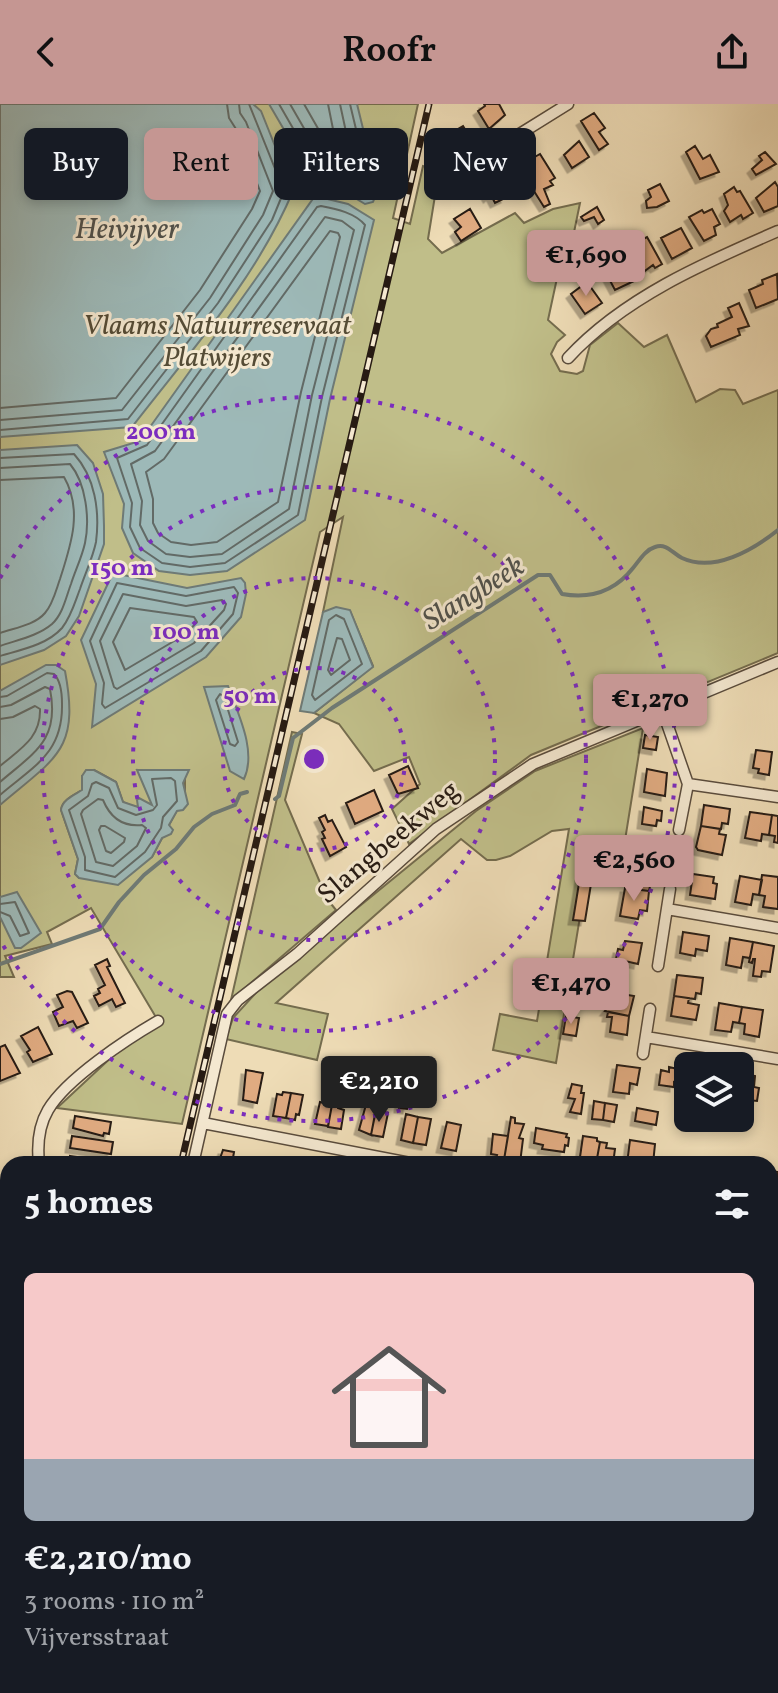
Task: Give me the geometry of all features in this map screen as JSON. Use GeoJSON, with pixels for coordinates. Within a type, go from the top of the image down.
{"type":"FeatureCollection","features":[{"type":"Feature","properties":{"kind":"street"},"geometry":{"type":"LineString","coordinates":[[529,128],[568,104]]}},
{"type":"Feature","properties":{"kind":"street"},"geometry":{"type":"LineString","coordinates":[[568,358],[585,339],[629,308],[726,254],[778,231]]}},
{"type":"Feature","properties":{"kind":"street","name":"Slangbeekweg"},"geometry":{"type":"LineString","coordinates":[[203,1123],[227,1014],[238,1000],[297,954],[436,829],[533,764],[778,662]]}},
{"type":"Feature","properties":{"kind":"street"},"geometry":{"type":"LineString","coordinates":[[663,712],[688,784],[679,830]]}},
{"type":"Feature","properties":{"kind":"street"},"geometry":{"type":"LineString","coordinates":[[688,784],[778,797]]}},
{"type":"Feature","properties":{"kind":"street"},"geometry":{"type":"LineString","coordinates":[[658,966],[670,889]]}},
{"type":"Feature","properties":{"kind":"street"},"geometry":{"type":"LineString","coordinates":[[667,909],[778,928]]}},
{"type":"Feature","properties":{"kind":"street"},"geometry":{"type":"LineString","coordinates":[[643,1054],[650,1009]]}},
{"type":"Feature","properties":{"kind":"street"},"geometry":{"type":"LineString","coordinates":[[39,1156],[39,1134],[49,1108],[59,1096],[120,1043],[158,1021]]}},
{"type":"Feature","properties":{"kind":"street"},"geometry":{"type":"LineString","coordinates":[[646,1037],[778,1059]]}},
{"type":"Feature","properties":{"kind":"street"},"geometry":{"type":"LineString","coordinates":[[195,1156],[203,1123],[374,1156]]}},
{"type":"Feature","properties":{"kind":"green space","name":"Vlaams Natuurreservaat Platwijers"},"geometry":{"type":"Polygon","coordinates":[[[0,104],[418,104],[408,150],[408,128],[274,128],[274,200],[397,200],[393,218],[410,224],[424,166],[424,200],[434,200],[428,239],[442,253],[515,213],[524,223],[553,209],[580,203],[572,242],[565,241],[548,320],[565,335],[551,354],[560,371],[577,374],[583,371],[590,345],[618,323],[644,347],[667,335],[696,402],[720,389],[735,390],[743,404],[778,390],[778,653],[531,755],[409,844],[392,809],[420,784],[409,757],[374,771],[339,724],[314,713],[373,666],[350,611],[323,612],[343,517],[320,532],[182,1124],[57,1108],[116,1053],[160,1024],[91,908],[47,932],[52,944],[5,956],[14,977],[0,977],[0,104]],[[94,770],[82,776],[82,790],[62,806],[78,859],[75,874],[79,878],[152,857],[185,795],[185,777],[138,770],[153,805],[134,807],[123,802],[116,782],[94,770]]]}},
{"type":"Feature","properties":{"kind":"green space"},"geometry":{"type":"Polygon","coordinates":[[[643,728],[618,884],[586,880],[556,1063],[493,1050],[500,1014],[537,1021],[569,829],[552,831],[510,856],[496,860],[487,860],[461,839],[276,1003],[328,1014],[317,1060],[226,1039],[233,1018],[263,985],[476,811],[535,771],[643,728]]]}},
{"type":"Feature","properties":{"kind":"green space"},"geometry":{"type":"Polygon","coordinates":[[[292,732],[302,734],[285,800],[327,899],[336,910],[231,1000],[292,732]]]}},
{"type":"Feature","properties":{"kind":"water","name":"Heivijver"},"geometry":{"type":"Polygon","coordinates":[[[0,104],[253,104],[261,111],[274,144],[274,200],[289,200],[241,285],[199,343],[132,427],[0,437],[0,104]]]}},
{"type":"Feature","properties":{"kind":"water"},"geometry":{"type":"Polygon","coordinates":[[[269,104],[357,104],[363,128],[283,128],[269,104]]]}},
{"type":"Feature","properties":{"kind":"water"},"geometry":{"type":"Polygon","coordinates":[[[312,200],[348,204],[374,220],[330,399],[305,520],[227,571],[190,575],[159,571],[133,553],[122,528],[124,504],[104,452],[140,441],[312,200]]]}},
{"type":"Feature","properties":{"kind":"water"},"geometry":{"type":"Polygon","coordinates":[[[77,445],[93,463],[103,494],[104,526],[104,544],[79,616],[66,636],[44,650],[0,665],[0,450],[77,445]]]}},
{"type":"Feature","properties":{"kind":"water"},"geometry":{"type":"Polygon","coordinates":[[[113,573],[187,588],[241,578],[246,594],[241,617],[206,657],[92,727],[96,684],[81,640],[113,573]]]}},
{"type":"Feature","properties":{"kind":"water"},"geometry":{"type":"Polygon","coordinates":[[[336,607],[350,610],[373,667],[314,713],[300,711],[323,612],[336,607]]]}},
{"type":"Feature","properties":{"kind":"water"},"geometry":{"type":"Polygon","coordinates":[[[46,665],[56,665],[65,671],[69,698],[66,736],[49,763],[0,805],[0,691],[46,665]]]}},
{"type":"Feature","properties":{"kind":"water"},"geometry":{"type":"Polygon","coordinates":[[[228,686],[247,745],[244,779],[230,771],[204,687],[228,686]]]}},
{"type":"Feature","properties":{"kind":"water"},"geometry":{"type":"Polygon","coordinates":[[[86,770],[94,770],[116,782],[123,802],[138,807],[139,798],[152,805],[137,770],[189,770],[183,783],[188,804],[177,811],[169,825],[173,830],[171,834],[162,838],[152,857],[118,885],[79,878],[75,874],[78,859],[61,810],[66,801],[82,790],[82,776],[86,770]]]}},
{"type":"Feature","properties":{"kind":"water"},"geometry":{"type":"Polygon","coordinates":[[[17,892],[41,933],[21,948],[15,948],[0,917],[0,897],[17,892]]]}},
{"type":"Feature","properties":{"kind":"building"},"geometry":{"type":"Polygon","coordinates":[[[499,104],[505,115],[490,128],[478,111],[485,106],[499,104]]]}},
{"type":"Feature","properties":{"kind":"building"},"geometry":{"type":"Polygon","coordinates":[[[594,113],[605,128],[599,132],[608,144],[599,150],[581,121],[594,113]]]}},
{"type":"Feature","properties":{"kind":"building"},"geometry":{"type":"Polygon","coordinates":[[[579,141],[589,157],[572,168],[564,155],[579,141]]]}},
{"type":"Feature","properties":{"kind":"building"},"geometry":{"type":"Polygon","coordinates":[[[695,146],[703,159],[710,155],[719,172],[700,179],[686,152],[695,146]]]}},
{"type":"Feature","properties":{"kind":"building"},"geometry":{"type":"Polygon","coordinates":[[[765,152],[776,164],[756,175],[752,169],[762,160],[759,156],[765,152]]]}},
{"type":"Feature","properties":{"kind":"building"},"geometry":{"type":"Polygon","coordinates":[[[540,154],[555,178],[550,181],[553,185],[544,189],[550,204],[544,207],[536,194],[536,156],[540,154]]]}},
{"type":"Feature","properties":{"kind":"building"},"geometry":{"type":"Polygon","coordinates":[[[775,182],[778,206],[764,212],[756,198],[775,182]]]}},
{"type":"Feature","properties":{"kind":"building"},"geometry":{"type":"Polygon","coordinates":[[[660,184],[669,201],[647,208],[646,201],[651,197],[648,190],[660,184]]]}},
{"type":"Feature","properties":{"kind":"building"},"geometry":{"type":"Polygon","coordinates":[[[734,187],[737,192],[740,191],[753,213],[743,219],[741,215],[730,222],[724,211],[728,205],[724,194],[734,187]]]}},
{"type":"Feature","properties":{"kind":"building"},"geometry":{"type":"Polygon","coordinates":[[[597,207],[604,220],[598,224],[594,217],[584,221],[581,217],[597,207]]]}},
{"type":"Feature","properties":{"kind":"building"},"geometry":{"type":"Polygon","coordinates":[[[470,209],[481,228],[461,241],[455,232],[461,227],[454,219],[470,209]]]}},
{"type":"Feature","properties":{"kind":"building"},"geometry":{"type":"Polygon","coordinates":[[[712,209],[720,224],[714,227],[716,235],[704,241],[689,217],[712,209]]]}},
{"type":"Feature","properties":{"kind":"building"},"geometry":{"type":"Polygon","coordinates":[[[681,228],[692,248],[672,259],[661,238],[681,228]]]}},
{"type":"Feature","properties":{"kind":"building"},"geometry":{"type":"Polygon","coordinates":[[[647,237],[662,264],[655,268],[653,265],[642,273],[628,247],[647,237]]]}},
{"type":"Feature","properties":{"kind":"building"},"geometry":{"type":"Polygon","coordinates":[[[625,265],[634,281],[615,290],[607,275],[625,265]]]}},
{"type":"Feature","properties":{"kind":"building"},"geometry":{"type":"Polygon","coordinates":[[[777,274],[778,299],[756,308],[749,290],[777,274]]]}},
{"type":"Feature","properties":{"kind":"building"},"geometry":{"type":"Polygon","coordinates":[[[587,282],[602,303],[585,314],[571,294],[587,282]]]}},
{"type":"Feature","properties":{"kind":"building"},"geometry":{"type":"Polygon","coordinates":[[[739,303],[749,326],[738,329],[740,335],[711,347],[706,336],[711,329],[718,327],[717,324],[732,317],[728,308],[739,303]]]}},
{"type":"Feature","properties":{"kind":"building"},"geometry":{"type":"Polygon","coordinates":[[[645,735],[658,737],[656,750],[643,748],[645,735]]]}},
{"type":"Feature","properties":{"kind":"building"},"geometry":{"type":"Polygon","coordinates":[[[756,750],[772,752],[769,775],[758,773],[759,769],[753,768],[756,750]]]}},
{"type":"Feature","properties":{"kind":"building"},"geometry":{"type":"Polygon","coordinates":[[[408,766],[418,788],[398,794],[389,775],[408,766]]]}},
{"type":"Feature","properties":{"kind":"building"},"geometry":{"type":"Polygon","coordinates":[[[647,769],[667,773],[665,796],[644,792],[647,769]]]}},
{"type":"Feature","properties":{"kind":"building"},"geometry":{"type":"Polygon","coordinates":[[[374,790],[383,811],[355,824],[346,803],[374,790]]]}},
{"type":"Feature","properties":{"kind":"building"},"geometry":{"type":"Polygon","coordinates":[[[704,805],[730,809],[728,824],[722,823],[721,829],[701,826],[704,805]]]}},
{"type":"Feature","properties":{"kind":"building"},"geometry":{"type":"Polygon","coordinates":[[[644,807],[662,811],[661,821],[657,820],[656,826],[642,824],[644,807]]]}},
{"type":"Feature","properties":{"kind":"building"},"geometry":{"type":"Polygon","coordinates":[[[750,812],[772,815],[769,835],[762,834],[761,841],[745,838],[750,812]]]}},
{"type":"Feature","properties":{"kind":"building"},"geometry":{"type":"Polygon","coordinates":[[[325,815],[328,822],[332,820],[346,847],[330,856],[322,839],[325,838],[322,832],[325,830],[319,818],[325,815]]]}},
{"type":"Feature","properties":{"kind":"building"},"geometry":{"type":"Polygon","coordinates":[[[772,815],[778,816],[778,843],[774,842],[775,836],[769,835],[772,815]]]}},
{"type":"Feature","properties":{"kind":"building"},"geometry":{"type":"Polygon","coordinates":[[[701,826],[720,829],[719,834],[726,835],[722,855],[698,850],[701,826]]]}},
{"type":"Feature","properties":{"kind":"building"},"geometry":{"type":"Polygon","coordinates":[[[636,869],[653,872],[649,891],[634,889],[636,869]]]}},
{"type":"Feature","properties":{"kind":"building"},"geometry":{"type":"Polygon","coordinates":[[[693,874],[714,877],[713,883],[717,884],[715,899],[690,895],[693,874]]]}},
{"type":"Feature","properties":{"kind":"building"},"geometry":{"type":"Polygon","coordinates":[[[762,875],[778,877],[778,909],[763,907],[765,896],[759,895],[762,875]]]}},
{"type":"Feature","properties":{"kind":"building"},"geometry":{"type":"Polygon","coordinates":[[[740,876],[762,880],[759,895],[753,894],[751,905],[735,902],[740,876]]]}},
{"type":"Feature","properties":{"kind":"building"},"geometry":{"type":"Polygon","coordinates":[[[580,877],[588,879],[587,884],[591,884],[585,921],[573,920],[580,877]]]}},
{"type":"Feature","properties":{"kind":"building"},"geometry":{"type":"Polygon","coordinates":[[[625,888],[649,891],[647,911],[640,910],[638,919],[620,916],[625,888]]]}},
{"type":"Feature","properties":{"kind":"building"},"geometry":{"type":"Polygon","coordinates":[[[683,932],[709,936],[707,951],[696,949],[695,956],[680,953],[683,932]]]}},
{"type":"Feature","properties":{"kind":"building"},"geometry":{"type":"Polygon","coordinates":[[[730,938],[753,942],[750,958],[743,957],[741,968],[726,965],[730,938]]]}},
{"type":"Feature","properties":{"kind":"building"},"geometry":{"type":"Polygon","coordinates":[[[625,941],[642,943],[638,964],[616,959],[618,949],[623,950],[625,941]]]}},
{"type":"Feature","properties":{"kind":"building"},"geometry":{"type":"Polygon","coordinates":[[[753,942],[774,946],[770,972],[762,971],[761,977],[753,976],[755,959],[749,962],[753,942]]]}},
{"type":"Feature","properties":{"kind":"building"},"geometry":{"type":"Polygon","coordinates":[[[107,959],[110,966],[107,967],[125,1003],[116,1007],[112,999],[99,1006],[94,996],[105,985],[95,965],[107,959]]]}},
{"type":"Feature","properties":{"kind":"building"},"geometry":{"type":"Polygon","coordinates":[[[677,975],[703,978],[701,994],[696,993],[695,999],[674,996],[677,975]]]}},
{"type":"Feature","properties":{"kind":"building"},"geometry":{"type":"Polygon","coordinates":[[[72,992],[88,1023],[77,1028],[73,1021],[59,1026],[53,1012],[63,1007],[57,995],[72,992]]]}},
{"type":"Feature","properties":{"kind":"building"},"geometry":{"type":"Polygon","coordinates":[[[616,993],[634,996],[629,1016],[605,1011],[609,1006],[614,1007],[616,993]]]}},
{"type":"Feature","properties":{"kind":"building"},"geometry":{"type":"Polygon","coordinates":[[[674,996],[689,998],[688,1003],[699,1005],[696,1020],[671,1016],[674,996]]]}},
{"type":"Feature","properties":{"kind":"building"},"geometry":{"type":"Polygon","coordinates":[[[719,1003],[742,1007],[739,1023],[733,1022],[731,1032],[715,1030],[719,1003]]]}},
{"type":"Feature","properties":{"kind":"building"},"geometry":{"type":"Polygon","coordinates":[[[742,1007],[763,1010],[759,1037],[744,1034],[745,1024],[739,1023],[742,1007]]]}},
{"type":"Feature","properties":{"kind":"building"},"geometry":{"type":"Polygon","coordinates":[[[608,1012],[629,1016],[627,1035],[610,1032],[612,1017],[607,1017],[608,1012]]]}},
{"type":"Feature","properties":{"kind":"building"},"geometry":{"type":"Polygon","coordinates":[[[566,1016],[579,1018],[576,1036],[563,1034],[566,1016]]]}},
{"type":"Feature","properties":{"kind":"building"},"geometry":{"type":"Polygon","coordinates":[[[38,1027],[52,1054],[33,1062],[21,1036],[38,1027]]]}},
{"type":"Feature","properties":{"kind":"building"},"geometry":{"type":"Polygon","coordinates":[[[5,1045],[20,1073],[0,1081],[0,1047],[5,1045]]]}},
{"type":"Feature","properties":{"kind":"building"},"geometry":{"type":"Polygon","coordinates":[[[617,1065],[640,1068],[637,1085],[630,1083],[629,1094],[613,1092],[617,1065]]]}},
{"type":"Feature","properties":{"kind":"building"},"geometry":{"type":"Polygon","coordinates":[[[669,1067],[674,1068],[674,1087],[659,1085],[661,1070],[669,1072],[669,1067]]]}},
{"type":"Feature","properties":{"kind":"building"},"geometry":{"type":"Polygon","coordinates":[[[246,1070],[263,1073],[257,1103],[243,1100],[246,1070]]]}},
{"type":"Feature","properties":{"kind":"building"},"geometry":{"type":"Polygon","coordinates":[[[572,1084],[582,1086],[581,1114],[570,1112],[575,1099],[568,1098],[572,1084]]]}},
{"type":"Feature","properties":{"kind":"building"},"geometry":{"type":"Polygon","coordinates":[[[754,1087],[759,1088],[757,1101],[754,1101],[754,1087]]]}},
{"type":"Feature","properties":{"kind":"building"},"geometry":{"type":"Polygon","coordinates":[[[402,1089],[410,1090],[407,1109],[399,1108],[402,1089]]]}},
{"type":"Feature","properties":{"kind":"building"},"geometry":{"type":"Polygon","coordinates":[[[283,1092],[291,1093],[286,1118],[273,1116],[277,1094],[282,1095],[283,1092]]]}},
{"type":"Feature","properties":{"kind":"building"},"geometry":{"type":"Polygon","coordinates":[[[291,1093],[303,1095],[295,1120],[286,1118],[291,1093]]]}},
{"type":"Feature","properties":{"kind":"building"},"geometry":{"type":"Polygon","coordinates":[[[334,1093],[343,1095],[341,1106],[338,1106],[344,1110],[341,1129],[328,1127],[334,1093]]]}},
{"type":"Feature","properties":{"kind":"building"},"geometry":{"type":"Polygon","coordinates":[[[367,1101],[377,1104],[371,1135],[359,1130],[367,1101]]]}},
{"type":"Feature","properties":{"kind":"building"},"geometry":{"type":"Polygon","coordinates":[[[594,1101],[605,1103],[603,1120],[592,1119],[594,1101]]]}},
{"type":"Feature","properties":{"kind":"building"},"geometry":{"type":"Polygon","coordinates":[[[320,1102],[332,1105],[328,1126],[315,1124],[320,1102]]]}},
{"type":"Feature","properties":{"kind":"building"},"geometry":{"type":"Polygon","coordinates":[[[605,1103],[617,1105],[614,1122],[603,1120],[605,1103]]]}},
{"type":"Feature","properties":{"kind":"building"},"geometry":{"type":"Polygon","coordinates":[[[637,1108],[658,1112],[656,1125],[635,1121],[637,1108]]]}},
{"type":"Feature","properties":{"kind":"building"},"geometry":{"type":"Polygon","coordinates":[[[376,1110],[388,1113],[383,1137],[371,1135],[376,1110]]]}},
{"type":"Feature","properties":{"kind":"building"},"geometry":{"type":"Polygon","coordinates":[[[406,1114],[418,1117],[413,1143],[401,1140],[406,1114]]]}},
{"type":"Feature","properties":{"kind":"building"},"geometry":{"type":"Polygon","coordinates":[[[75,1116],[111,1122],[109,1134],[104,1133],[103,1136],[73,1128],[75,1116]]]}},
{"type":"Feature","properties":{"kind":"building"},"geometry":{"type":"Polygon","coordinates":[[[418,1117],[431,1119],[426,1145],[413,1143],[418,1117]]]}},
{"type":"Feature","properties":{"kind":"building"},"geometry":{"type":"Polygon","coordinates":[[[511,1117],[515,1118],[515,1123],[524,1124],[519,1138],[523,1139],[521,1156],[505,1156],[511,1117]]]}},
{"type":"Feature","properties":{"kind":"building"},"geometry":{"type":"Polygon","coordinates":[[[447,1122],[461,1125],[456,1151],[441,1148],[447,1122]]]}},
{"type":"Feature","properties":{"kind":"building"},"geometry":{"type":"Polygon","coordinates":[[[536,1128],[567,1134],[568,1146],[565,1145],[564,1152],[542,1149],[543,1145],[534,1143],[536,1128]]]}},
{"type":"Feature","properties":{"kind":"building"},"geometry":{"type":"Polygon","coordinates":[[[493,1134],[508,1136],[505,1156],[491,1154],[493,1134]]]}},
{"type":"Feature","properties":{"kind":"building"},"geometry":{"type":"Polygon","coordinates":[[[72,1136],[113,1142],[111,1154],[70,1148],[72,1136]]]}},
{"type":"Feature","properties":{"kind":"building"},"geometry":{"type":"Polygon","coordinates":[[[583,1136],[597,1138],[600,1142],[597,1156],[580,1156],[583,1136]]]}},
{"type":"Feature","properties":{"kind":"building"},"geometry":{"type":"Polygon","coordinates":[[[630,1140],[655,1144],[654,1156],[628,1156],[630,1140]]]}},
{"type":"Feature","properties":{"kind":"building"},"geometry":{"type":"Polygon","coordinates":[[[600,1142],[607,1143],[606,1148],[615,1149],[614,1156],[597,1156],[600,1142]]]}},
{"type":"Feature","properties":{"kind":"building"},"geometry":{"type":"Polygon","coordinates":[[[223,1150],[234,1152],[233,1156],[221,1156],[223,1150]]]}},
{"type":"Feature","properties":{"kind":"waterway","name":"Slangbeek"},"geometry":{"type":"LineString","coordinates":[[275,799],[279,796],[293,738],[332,708],[538,575],[550,575],[562,594],[592,594],[610,588],[626,576],[651,548],[666,547],[682,558],[707,563],[745,552],[778,530]]}},
{"type":"Feature","properties":{"kind":"waterway","name":"Slangbeek"},"geometry":{"type":"LineString","coordinates":[[0,964],[100,929],[119,902],[144,875],[176,849],[194,827],[212,814],[235,805],[240,794],[247,792]]}},
{"type":"Feature","properties":{"kind":"railway"},"geometry":{"type":"LineString","coordinates":[[183,1156],[429,104]]}}]}
